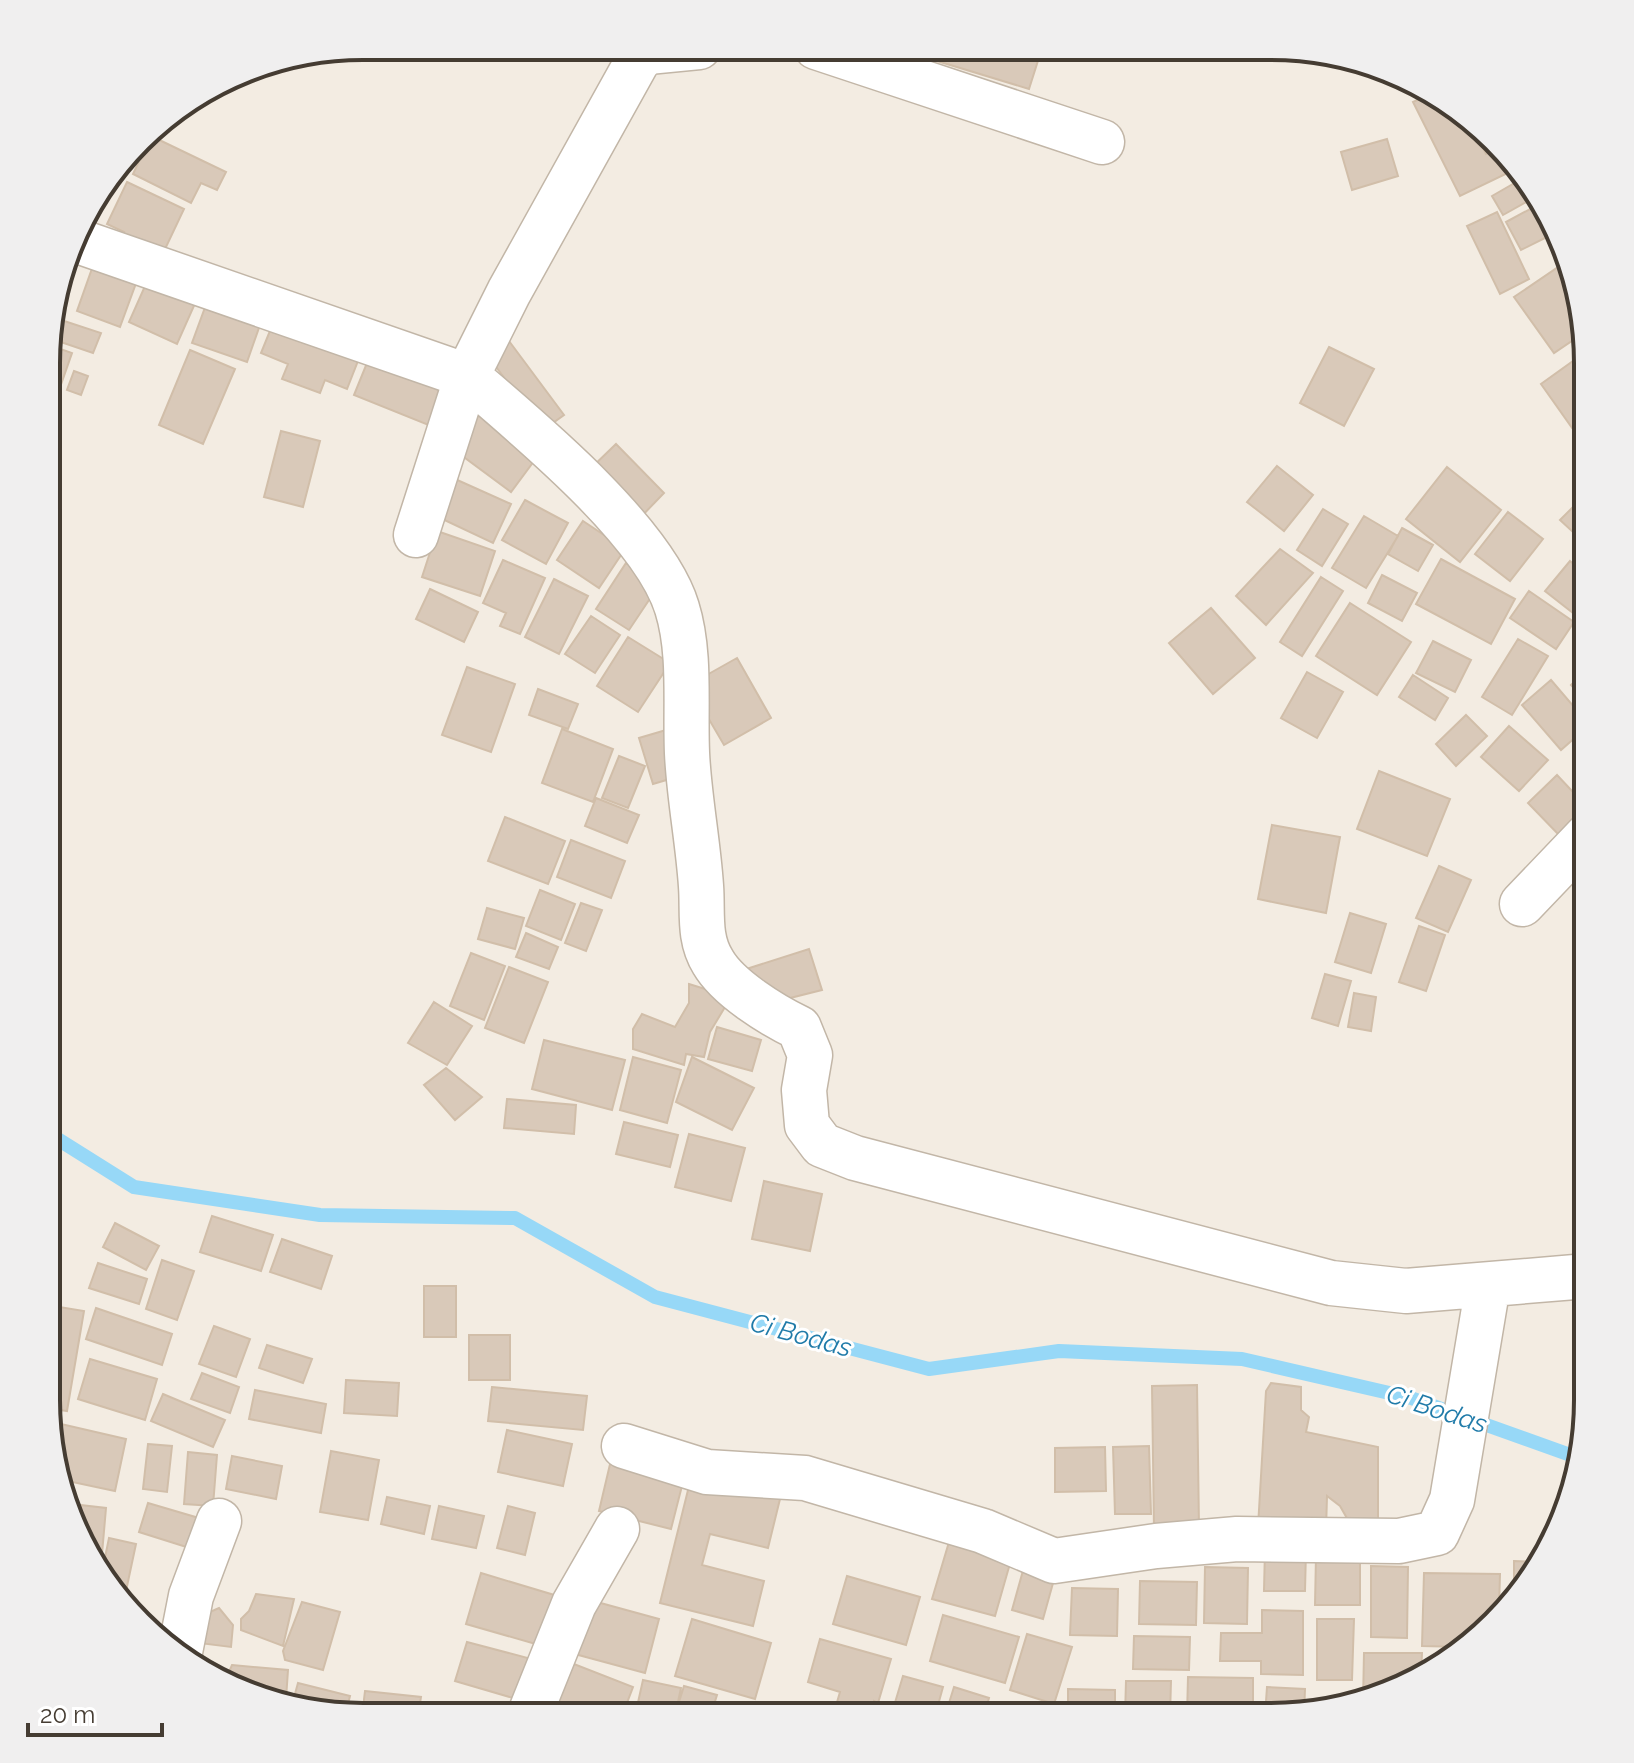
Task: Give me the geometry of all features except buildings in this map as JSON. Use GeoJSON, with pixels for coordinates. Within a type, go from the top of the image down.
{"type":"FeatureCollection","features":[{"type":"Feature","properties":{"kind":"street"},"geometry":{"type":"LineString","coordinates":[[416,535],[467,376],[509,292],[638,60]]}},
{"type":"Feature","properties":{"kind":"street"},"geometry":{"type":"LineString","coordinates":[[855,60],[1102,142]]}},
{"type":"Feature","properties":{"kind":"street"},"geometry":{"type":"LineString","coordinates":[[85,243],[467,376],[516,418],[636,535],[663,575],[677,608],[684,645],[687,757],[701,887],[701,930],[706,950],[715,966],[768,1013],[799,1028],[810,1055],[804,1090],[807,1125],[813,1138],[855,1158],[1331,1283],[1406,1291],[1574,1277]]}},
{"type":"Feature","properties":{"kind":"street"},"geometry":{"type":"LineString","coordinates":[[1522,904],[1574,850]]}},
{"type":"Feature","properties":{"kind":"street"},"geometry":{"type":"LineString","coordinates":[[624,1446],[707,1472],[805,1478],[983,1531],[1054,1561],[1156,1546],[1237,1539],[1399,1541],[1437,1533],[1452,1500],[1488,1285]]}},
{"type":"Feature","properties":{"kind":"street"},"geometry":{"type":"LineString","coordinates":[[182,1643],[191,1596],[219,1521]]}},
{"type":"Feature","properties":{"kind":"street"},"geometry":{"type":"LineString","coordinates":[[534,1703],[574,1604],[617,1529]]}},
{"type":"Feature","properties":{"kind":"waterway","name":"Ci Bodas"},"geometry":{"type":"LineString","coordinates":[[60,1141],[134,1187],[320,1215],[515,1218],[655,1297],[929,1369],[1059,1351],[1242,1359],[1411,1398],[1569,1454]]}}]}
